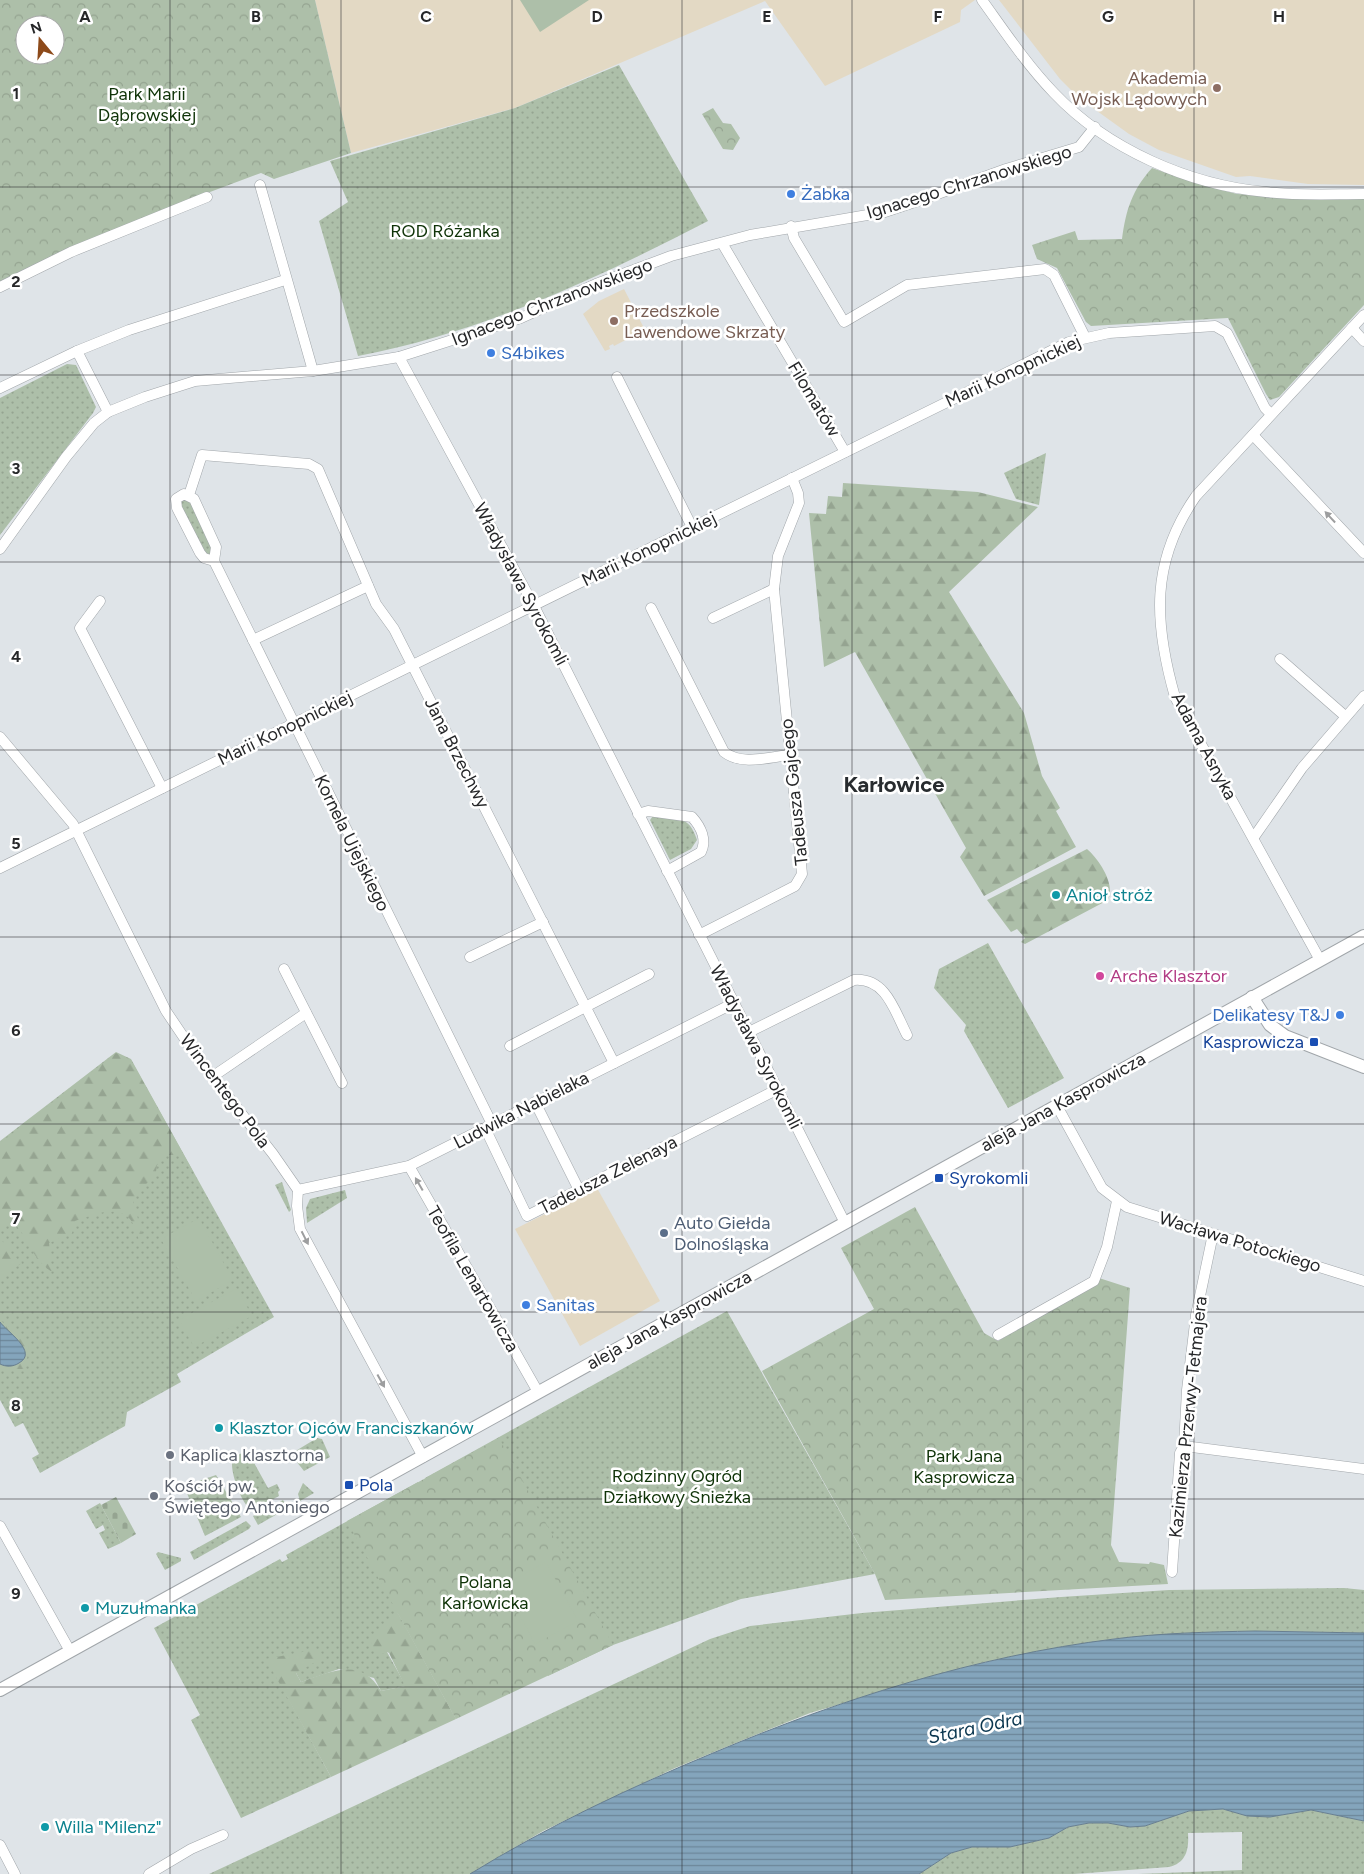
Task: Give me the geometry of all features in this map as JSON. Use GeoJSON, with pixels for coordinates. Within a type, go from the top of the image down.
{"type":"FeatureCollection","features":[{"type":"Feature","properties":{"kind":"street"},"geometry":{"type":"LineString","coordinates":[[982,0],[1021,55],[1053,92],[1095,127],[1140,156],[1228,186],[1266,192],[1364,194]]}},
{"type":"Feature","properties":{"kind":"street","name":"Ignacego Chrzanowskiego"},"geometry":{"type":"LineString","coordinates":[[0,549],[66,457],[94,423],[108,412],[195,381],[312,371],[399,357],[521,318],[596,284],[671,256],[791,226],[885,212],[1006,169],[1079,147],[1095,127]]}},
{"type":"Feature","properties":{"kind":"street"},"geometry":{"type":"LineString","coordinates":[[260,185],[285,280],[312,371]]}},
{"type":"Feature","properties":{"kind":"street"},"geometry":{"type":"LineString","coordinates":[[0,287],[71,252],[207,197]]}},
{"type":"Feature","properties":{"kind":"street"},"geometry":{"type":"LineString","coordinates":[[791,226],[794,238],[844,322],[907,285],[1045,269],[1054,275],[1085,337]]}},
{"type":"Feature","properties":{"kind":"street","name":"Filomatów"},"geometry":{"type":"LineString","coordinates":[[722,243],[845,452]]}},
{"type":"Feature","properties":{"kind":"street"},"geometry":{"type":"LineString","coordinates":[[0,388],[77,351],[129,330],[285,280]]}},
{"type":"Feature","properties":{"kind":"street","name":"Adama Asnyka"},"geometry":{"type":"LineString","coordinates":[[1320,960],[1254,837],[1175,697],[1163,655],[1159,627],[1166,558],[1179,520],[1196,496],[1364,316]]}},
{"type":"Feature","properties":{"kind":"street","name":"Marii Konopnickiej"},"geometry":{"type":"LineString","coordinates":[[0,868],[1065,344],[1085,337],[1109,333],[1215,326],[1221,328],[1227,333],[1265,408],[1272,414]]}},
{"type":"Feature","properties":{"kind":"street"},"geometry":{"type":"LineString","coordinates":[[1352,328],[1364,341]]}},
{"type":"Feature","properties":{"kind":"street"},"geometry":{"type":"LineString","coordinates":[[77,351],[108,412]]}},
{"type":"Feature","properties":{"kind":"street","name":"Władysława Syrokomli"},"geometry":{"type":"LineString","coordinates":[[399,357],[534,606],[845,1223]]}},
{"type":"Feature","properties":{"kind":"street"},"geometry":{"type":"LineString","coordinates":[[617,377],[692,527]]}},
{"type":"Feature","properties":{"kind":"street"},"geometry":{"type":"LineString","coordinates":[[1253,435],[1364,552]]}},
{"type":"Feature","properties":{"kind":"street","name":"Jana Brzechwy"},"geometry":{"type":"LineString","coordinates":[[189,495],[202,455],[314,466],[321,475],[368,586],[412,665],[614,1063]]}},
{"type":"Feature","properties":{"kind":"street","name":"Tadeusza Gajcego"},"geometry":{"type":"LineString","coordinates":[[699,934],[795,886],[802,874],[774,589],[778,556],[799,504],[798,493],[792,478]]}},
{"type":"Feature","properties":{"kind":"street","name":"Kornela Ujejskiego"},"geometry":{"type":"LineString","coordinates":[[214,561],[204,558],[200,553],[177,508],[176,499],[184,494],[189,495],[194,500],[216,547],[214,561],[488,1126]]}},
{"type":"Feature","properties":{"kind":"street"},"geometry":{"type":"LineString","coordinates":[[253,640],[368,586]]}},
{"type":"Feature","properties":{"kind":"street"},"geometry":{"type":"LineString","coordinates":[[712,618],[774,589]]}},
{"type":"Feature","properties":{"kind":"street"},"geometry":{"type":"LineString","coordinates":[[100,601],[80,628],[162,788]]}},
{"type":"Feature","properties":{"kind":"street"},"geometry":{"type":"LineString","coordinates":[[652,608],[724,752],[732,758],[740,760],[790,755]]}},
{"type":"Feature","properties":{"kind":"street"},"geometry":{"type":"LineString","coordinates":[[1280,659],[1345,716]]}},
{"type":"Feature","properties":{"kind":"street"},"geometry":{"type":"LineString","coordinates":[[1254,837],[1302,768],[1364,696]]}},
{"type":"Feature","properties":{"kind":"street","name":"Wincentego Pola"},"geometry":{"type":"LineString","coordinates":[[0,737],[73,824],[166,1011],[212,1077],[273,1154],[298,1190]]}},
{"type":"Feature","properties":{"kind":"street"},"geometry":{"type":"LineString","coordinates":[[638,814],[648,811],[692,817],[698,824],[704,840],[701,852],[667,871]]}},
{"type":"Feature","properties":{"kind":"street"},"geometry":{"type":"LineString","coordinates":[[470,958],[543,922]]}},
{"type":"Feature","properties":{"kind":"street","name":"aleja Jana Kasprowicza"},"geometry":{"type":"LineString","coordinates":[[0,1690],[1364,936]]}},
{"type":"Feature","properties":{"kind":"street"},"geometry":{"type":"LineString","coordinates":[[284,969],[342,1083]]}},
{"type":"Feature","properties":{"kind":"street"},"geometry":{"type":"LineString","coordinates":[[510,1046],[649,974]]}},
{"type":"Feature","properties":{"kind":"street"},"geometry":{"type":"LineString","coordinates":[[749,1032],[854,980],[862,979],[876,983],[884,990],[907,1035]]}},
{"type":"Feature","properties":{"kind":"street"},"geometry":{"type":"LineString","coordinates":[[1252,997],[1270,1025],[1285,1036],[1364,1067]]}},
{"type":"Feature","properties":{"kind":"street","name":"Ludwika Nabielaka"},"geometry":{"type":"LineString","coordinates":[[298,1190],[409,1166],[734,1003]]}},
{"type":"Feature","properties":{"kind":"street"},"geometry":{"type":"LineString","coordinates":[[212,1077],[306,1013]]}},
{"type":"Feature","properties":{"kind":"street","name":"Tadeusza Zelenaya"},"geometry":{"type":"LineString","coordinates":[[488,1126],[527,1216],[778,1089]]}},
{"type":"Feature","properties":{"kind":"street"},"geometry":{"type":"LineString","coordinates":[[535,1102],[579,1190]]}},
{"type":"Feature","properties":{"kind":"street","name":"Wacława Potockiego"},"geometry":{"type":"LineString","coordinates":[[1057,1106],[1102,1188],[1127,1207],[1364,1281]]}},
{"type":"Feature","properties":{"kind":"street","name":"Teofila Lenartowicza"},"geometry":{"type":"LineString","coordinates":[[409,1166],[538,1392]]}},
{"type":"Feature","properties":{"kind":"street"},"geometry":{"type":"LineString","coordinates":[[298,1190],[297,1206],[300,1229],[423,1457]]}},
{"type":"Feature","properties":{"kind":"street"},"geometry":{"type":"LineString","coordinates":[[998,1335],[1094,1281],[1107,1247],[1117,1201]]}},
{"type":"Feature","properties":{"kind":"street","name":"Kazimierza Przerwy-Tetmajera"},"geometry":{"type":"LineString","coordinates":[[1172,1572],[1180,1453],[1184,1446],[1187,1390],[1196,1315],[1213,1234]]}},
{"type":"Feature","properties":{"kind":"street"},"geometry":{"type":"LineString","coordinates":[[1184,1446],[1364,1469]]}},
{"type":"Feature","properties":{"kind":"street"},"geometry":{"type":"LineString","coordinates":[[0,1526],[70,1652]]}},
{"type":"Feature","properties":{"kind":"street"},"geometry":{"type":"LineString","coordinates":[[149,1874],[191,1849],[223,1835]]}},
{"type":"Feature","properties":{"kind":"street"},"geometry":{"type":"LineString","coordinates":[[0,1845],[15,1874]]}},
{"type":"Feature","properties":{"kind":"shaded area"},"geometry":{"type":"Polygon","coordinates":[[[315,0],[975,0],[961,10],[960,22],[825,86],[765,1],[515,108],[351,153],[315,0]]]}},
{"type":"Feature","properties":{"kind":"shaded area","name":"Akademia Wojsk Lądowych"},"geometry":{"type":"Polygon","coordinates":[[[999,0],[1364,0],[1364,185],[1308,184],[1250,176],[1236,177],[1159,150],[1129,134],[1079,98],[1060,79],[999,0]]]}},
{"type":"Feature","properties":{"kind":"shaded area","name":"Przedszkole Lawendowe Skrzaty"},"geometry":{"type":"Polygon","coordinates":[[[624,289],[645,330],[614,346],[613,344],[609,346],[610,349],[605,351],[583,314],[599,301],[624,289]]]}},
{"type":"Feature","properties":{"kind":"shaded area"},"geometry":{"type":"Polygon","coordinates":[[[597,1188],[660,1301],[580,1346],[515,1229],[597,1188]]]}},
{"type":"Feature","properties":{"kind":"green space","name":"Park Marii Dąbrowskiej"},"geometry":{"type":"Polygon","coordinates":[[[0,0],[315,0],[351,153],[274,179],[261,173],[194,198],[0,283],[0,0]]]}},
{"type":"Feature","properties":{"kind":"green space"},"geometry":{"type":"Polygon","coordinates":[[[520,0],[589,0],[540,32],[520,0]]]}},
{"type":"Feature","properties":{"kind":"green space","name":"ROD Różanka"},"geometry":{"type":"Polygon","coordinates":[[[619,65],[708,221],[581,283],[494,318],[404,346],[358,356],[319,221],[348,202],[330,161],[515,108],[619,65]]]}},
{"type":"Feature","properties":{"kind":"green space"},"geometry":{"type":"Polygon","coordinates":[[[713,108],[723,123],[731,124],[740,138],[733,150],[723,149],[702,114],[713,108]]]}},
{"type":"Feature","properties":{"kind":"green space"},"geometry":{"type":"Polygon","coordinates":[[[1152,168],[1199,184],[1237,194],[1364,199],[1364,305],[1279,397],[1270,400],[1266,394],[1228,318],[1091,326],[1086,322],[1057,268],[1037,259],[1032,245],[1075,231],[1078,240],[1122,239],[1131,201],[1139,184],[1152,168]]]}},
{"type":"Feature","properties":{"kind":"green space"},"geometry":{"type":"Polygon","coordinates":[[[67,364],[76,365],[96,407],[0,535],[0,398],[67,364]]]}},
{"type":"Feature","properties":{"kind":"green space"},"geometry":{"type":"Polygon","coordinates":[[[1046,453],[1039,505],[1016,499],[1004,473],[1046,453]]]}},
{"type":"Feature","properties":{"kind":"green space"},"geometry":{"type":"Polygon","coordinates":[[[843,483],[978,492],[1038,507],[949,592],[1024,713],[1042,776],[1060,808],[1056,811],[1076,847],[984,896],[960,857],[966,848],[855,652],[824,667],[809,513],[826,514],[828,496],[842,497],[843,483]]]}},
{"type":"Feature","properties":{"kind":"green space"},"geometry":{"type":"Polygon","coordinates":[[[183,499],[191,501],[213,545],[211,554],[205,556],[179,508],[180,501],[183,499]]]}},
{"type":"Feature","properties":{"kind":"green space"},"geometry":{"type":"Polygon","coordinates":[[[653,816],[675,818],[686,822],[694,832],[697,840],[691,849],[670,860],[650,820],[653,816]]]}},
{"type":"Feature","properties":{"kind":"green space"},"geometry":{"type":"Polygon","coordinates":[[[1087,849],[1101,866],[1108,880],[1110,894],[1108,900],[1025,944],[1021,942],[1025,938],[1017,929],[1011,932],[987,900],[1087,849]]]}},
{"type":"Feature","properties":{"kind":"green space"},"geometry":{"type":"Polygon","coordinates":[[[988,943],[1064,1078],[1008,1108],[964,1031],[966,1025],[934,988],[939,969],[988,943]]]}},
{"type":"Feature","properties":{"kind":"green space"},"geometry":{"type":"Polygon","coordinates":[[[116,1052],[131,1059],[274,1317],[177,1374],[181,1382],[127,1412],[125,1426],[40,1473],[32,1458],[39,1454],[23,1423],[15,1427],[0,1400],[0,1141],[116,1052]]]}},
{"type":"Feature","properties":{"kind":"green space"},"geometry":{"type":"Polygon","coordinates":[[[116,1053],[131,1060],[194,1173],[178,1155],[166,1155],[157,1165],[155,1178],[140,1188],[133,1201],[144,1241],[140,1242],[128,1217],[116,1212],[102,1213],[75,1221],[72,1233],[49,1243],[52,1272],[38,1260],[18,1227],[12,1221],[0,1226],[0,1143],[116,1053]]]}},
{"type":"Feature","properties":{"kind":"green space"},"geometry":{"type":"Polygon","coordinates":[[[282,1182],[291,1210],[289,1212],[275,1185],[282,1182]]]}},
{"type":"Feature","properties":{"kind":"green space"},"geometry":{"type":"Polygon","coordinates":[[[345,1190],[347,1198],[307,1223],[306,1208],[310,1199],[345,1190]]]}},
{"type":"Feature","properties":{"kind":"green space","name":"Park Jana Kasprowicza"},"geometry":{"type":"Polygon","coordinates":[[[915,1207],[984,1333],[998,1341],[1087,1289],[1099,1278],[1130,1288],[1111,1545],[1119,1562],[1149,1564],[1150,1562],[1164,1565],[1168,1584],[885,1600],[875,1574],[762,1371],[874,1309],[841,1248],[915,1207]]]}},
{"type":"Feature","properties":{"kind":"green space"},"geometry":{"type":"Polygon","coordinates":[[[199,1218],[233,1280],[196,1301],[161,1239],[199,1218]]]}},
{"type":"Feature","properties":{"kind":"green space"},"geometry":{"type":"Polygon","coordinates":[[[0,1240],[12,1247],[9,1252],[22,1263],[0,1278],[0,1240]]]}},
{"type":"Feature","properties":{"kind":"green space"},"geometry":{"type":"Polygon","coordinates":[[[237,1288],[252,1316],[194,1347],[179,1320],[237,1288]]]}},
{"type":"Feature","properties":{"kind":"green space","name":"Rodzinny Ogród Działkowy Śnieżka"},"geometry":{"type":"Polygon","coordinates":[[[727,1311],[875,1574],[741,1599],[613,1645],[548,1676],[425,1478],[727,1311]]]}},
{"type":"Feature","properties":{"kind":"green space"},"geometry":{"type":"Polygon","coordinates":[[[0,1313],[1,1321],[21,1336],[29,1347],[25,1369],[0,1369],[0,1364],[4,1366],[25,1353],[18,1340],[0,1322],[0,1313]]]}},
{"type":"Feature","properties":{"kind":"green space"},"geometry":{"type":"Polygon","coordinates":[[[317,1438],[322,1439],[330,1457],[304,1471],[296,1461],[294,1452],[317,1438]]]}},
{"type":"Feature","properties":{"kind":"green space","name":"Polana Karłowicka"},"geometry":{"type":"Polygon","coordinates":[[[499,1438],[613,1645],[456,1719],[347,1521],[499,1438]]]}},
{"type":"Feature","properties":{"kind":"green space"},"geometry":{"type":"Polygon","coordinates":[[[247,1450],[268,1488],[277,1484],[280,1490],[278,1492],[279,1496],[252,1510],[244,1502],[240,1494],[232,1470],[233,1458],[247,1450]]]}},
{"type":"Feature","properties":{"kind":"green space"},"geometry":{"type":"Polygon","coordinates":[[[216,1475],[241,1517],[205,1536],[184,1486],[216,1475]]]}},
{"type":"Feature","properties":{"kind":"green space"},"geometry":{"type":"Polygon","coordinates":[[[418,1482],[456,1719],[398,1613],[387,1652],[406,1686],[381,1691],[374,1678],[339,1669],[301,1682],[296,1673],[267,1659],[331,1777],[241,1818],[191,1720],[200,1715],[154,1628],[280,1559],[282,1562],[288,1559],[286,1555],[418,1482]]]}},
{"type":"Feature","properties":{"kind":"green space"},"geometry":{"type":"Polygon","coordinates":[[[303,1483],[314,1493],[300,1501],[298,1494],[303,1483]]]}},
{"type":"Feature","properties":{"kind":"green space"},"geometry":{"type":"Polygon","coordinates":[[[116,1497],[136,1534],[121,1543],[101,1505],[116,1497]]]}},
{"type":"Feature","properties":{"kind":"green space"},"geometry":{"type":"Polygon","coordinates":[[[283,1500],[288,1508],[258,1525],[253,1516],[283,1500]]]}},
{"type":"Feature","properties":{"kind":"green space"},"geometry":{"type":"Polygon","coordinates":[[[100,1503],[121,1543],[108,1549],[99,1533],[105,1530],[103,1525],[96,1529],[86,1511],[100,1503]]]}},
{"type":"Feature","properties":{"kind":"green space"},"geometry":{"type":"Polygon","coordinates":[[[246,1521],[251,1526],[249,1529],[194,1560],[190,1552],[246,1521]]]}},
{"type":"Feature","properties":{"kind":"green space"},"geometry":{"type":"Polygon","coordinates":[[[158,1552],[181,1558],[181,1561],[165,1570],[156,1554],[158,1552]]]}},
{"type":"Feature","properties":{"kind":"green space"},"geometry":{"type":"Polygon","coordinates":[[[546,1562],[578,1621],[535,1644],[504,1585],[546,1562]]]}},
{"type":"Feature","properties":{"kind":"green space"},"geometry":{"type":"Polygon","coordinates":[[[1344,1588],[1364,1590],[1364,1633],[1255,1631],[1112,1639],[985,1662],[810,1713],[743,1740],[675,1768],[543,1831],[470,1874],[209,1874],[710,1639],[750,1626],[862,1613],[1169,1590],[1344,1588]]]}},
{"type":"Feature","properties":{"kind":"green space"},"geometry":{"type":"Polygon","coordinates":[[[398,1613],[456,1719],[331,1777],[266,1659],[318,1649],[324,1657],[296,1673],[301,1682],[335,1671],[355,1670],[373,1680],[381,1691],[405,1686],[389,1653],[377,1656],[369,1638],[398,1613]]]}},
{"type":"Feature","properties":{"kind":"green space"},"geometry":{"type":"Polygon","coordinates":[[[1223,1809],[1247,1816],[1270,1817],[1311,1810],[1364,1821],[1364,1874],[1138,1874],[1242,1870],[1242,1832],[1188,1833],[1186,1854],[1180,1862],[1169,1867],[1074,1874],[919,1874],[951,1853],[972,1847],[1010,1847],[1049,1838],[1068,1827],[1089,1823],[1108,1823],[1130,1827],[1145,1826],[1189,1811],[1223,1809]]]}},
{"type":"Feature","properties":{"kind":"water"},"geometry":{"type":"Polygon","coordinates":[[[0,1322],[19,1342],[25,1353],[24,1358],[14,1365],[0,1364],[0,1322]]]}},
{"type":"Feature","properties":{"kind":"water","name":"Stara Odra"},"geometry":{"type":"Polygon","coordinates":[[[1255,1631],[1364,1633],[1364,1821],[1311,1810],[1270,1817],[1247,1816],[1223,1809],[1189,1811],[1145,1826],[1130,1827],[1108,1823],[1089,1823],[1068,1827],[1049,1838],[1010,1847],[972,1847],[951,1853],[919,1874],[470,1874],[559,1824],[682,1766],[761,1733],[910,1682],[1011,1656],[1114,1639],[1149,1635],[1255,1631]]]}},
{"type":"Feature","properties":{"kind":"place","name":"Akademia Wojsk Lądowych"},"geometry":{"type":"Point","coordinates":[1217,88]}},
{"type":"Feature","properties":{"kind":"place","name":"Żabka"},"geometry":{"type":"Point","coordinates":[791,194]}},
{"type":"Feature","properties":{"kind":"place","name":"Przedszkole Lawendowe Skrzaty"},"geometry":{"type":"Point","coordinates":[614,321]}},
{"type":"Feature","properties":{"kind":"place","name":"S4bikes"},"geometry":{"type":"Point","coordinates":[491,353]}},
{"type":"Feature","properties":{"kind":"place","name":"Anioł stróż"},"geometry":{"type":"Point","coordinates":[1056,895]}},
{"type":"Feature","properties":{"kind":"place","name":"Arche Klasztor"},"geometry":{"type":"Point","coordinates":[1100,976]}},
{"type":"Feature","properties":{"kind":"place","name":"Delikatesy T&J"},"geometry":{"type":"Point","coordinates":[1340,1015]}},
{"type":"Feature","properties":{"kind":"place","name":"Kasprowicza"},"geometry":{"type":"Point","coordinates":[1314,1042]}},
{"type":"Feature","properties":{"kind":"place","name":"Syrokomli"},"geometry":{"type":"Point","coordinates":[939,1178]}},
{"type":"Feature","properties":{"kind":"place","name":"Auto Giełda Dolnośląska"},"geometry":{"type":"Point","coordinates":[664,1233]}},
{"type":"Feature","properties":{"kind":"place","name":"Sanitas"},"geometry":{"type":"Point","coordinates":[526,1305]}},
{"type":"Feature","properties":{"kind":"place","name":"Klasztor Ojców Franciszkanów"},"geometry":{"type":"Point","coordinates":[219,1428]}},
{"type":"Feature","properties":{"kind":"place","name":"Kaplica klasztorna"},"geometry":{"type":"Point","coordinates":[170,1455]}},
{"type":"Feature","properties":{"kind":"place","name":"Pola"},"geometry":{"type":"Point","coordinates":[349,1485]}},
{"type":"Feature","properties":{"kind":"place","name":"Kościół pw. Świętego Antoniego"},"geometry":{"type":"Point","coordinates":[154,1496]}},
{"type":"Feature","properties":{"kind":"place","name":"Muzułmanka"},"geometry":{"type":"Point","coordinates":[85,1608]}},
{"type":"Feature","properties":{"kind":"place","name":"Willa \"Milenz\""},"geometry":{"type":"Point","coordinates":[45,1827]}},
{"type":"Feature","properties":{"kind":"district","name":"Karłowice"},"geometry":{"type":"Point","coordinates":[894,784]}}]}
